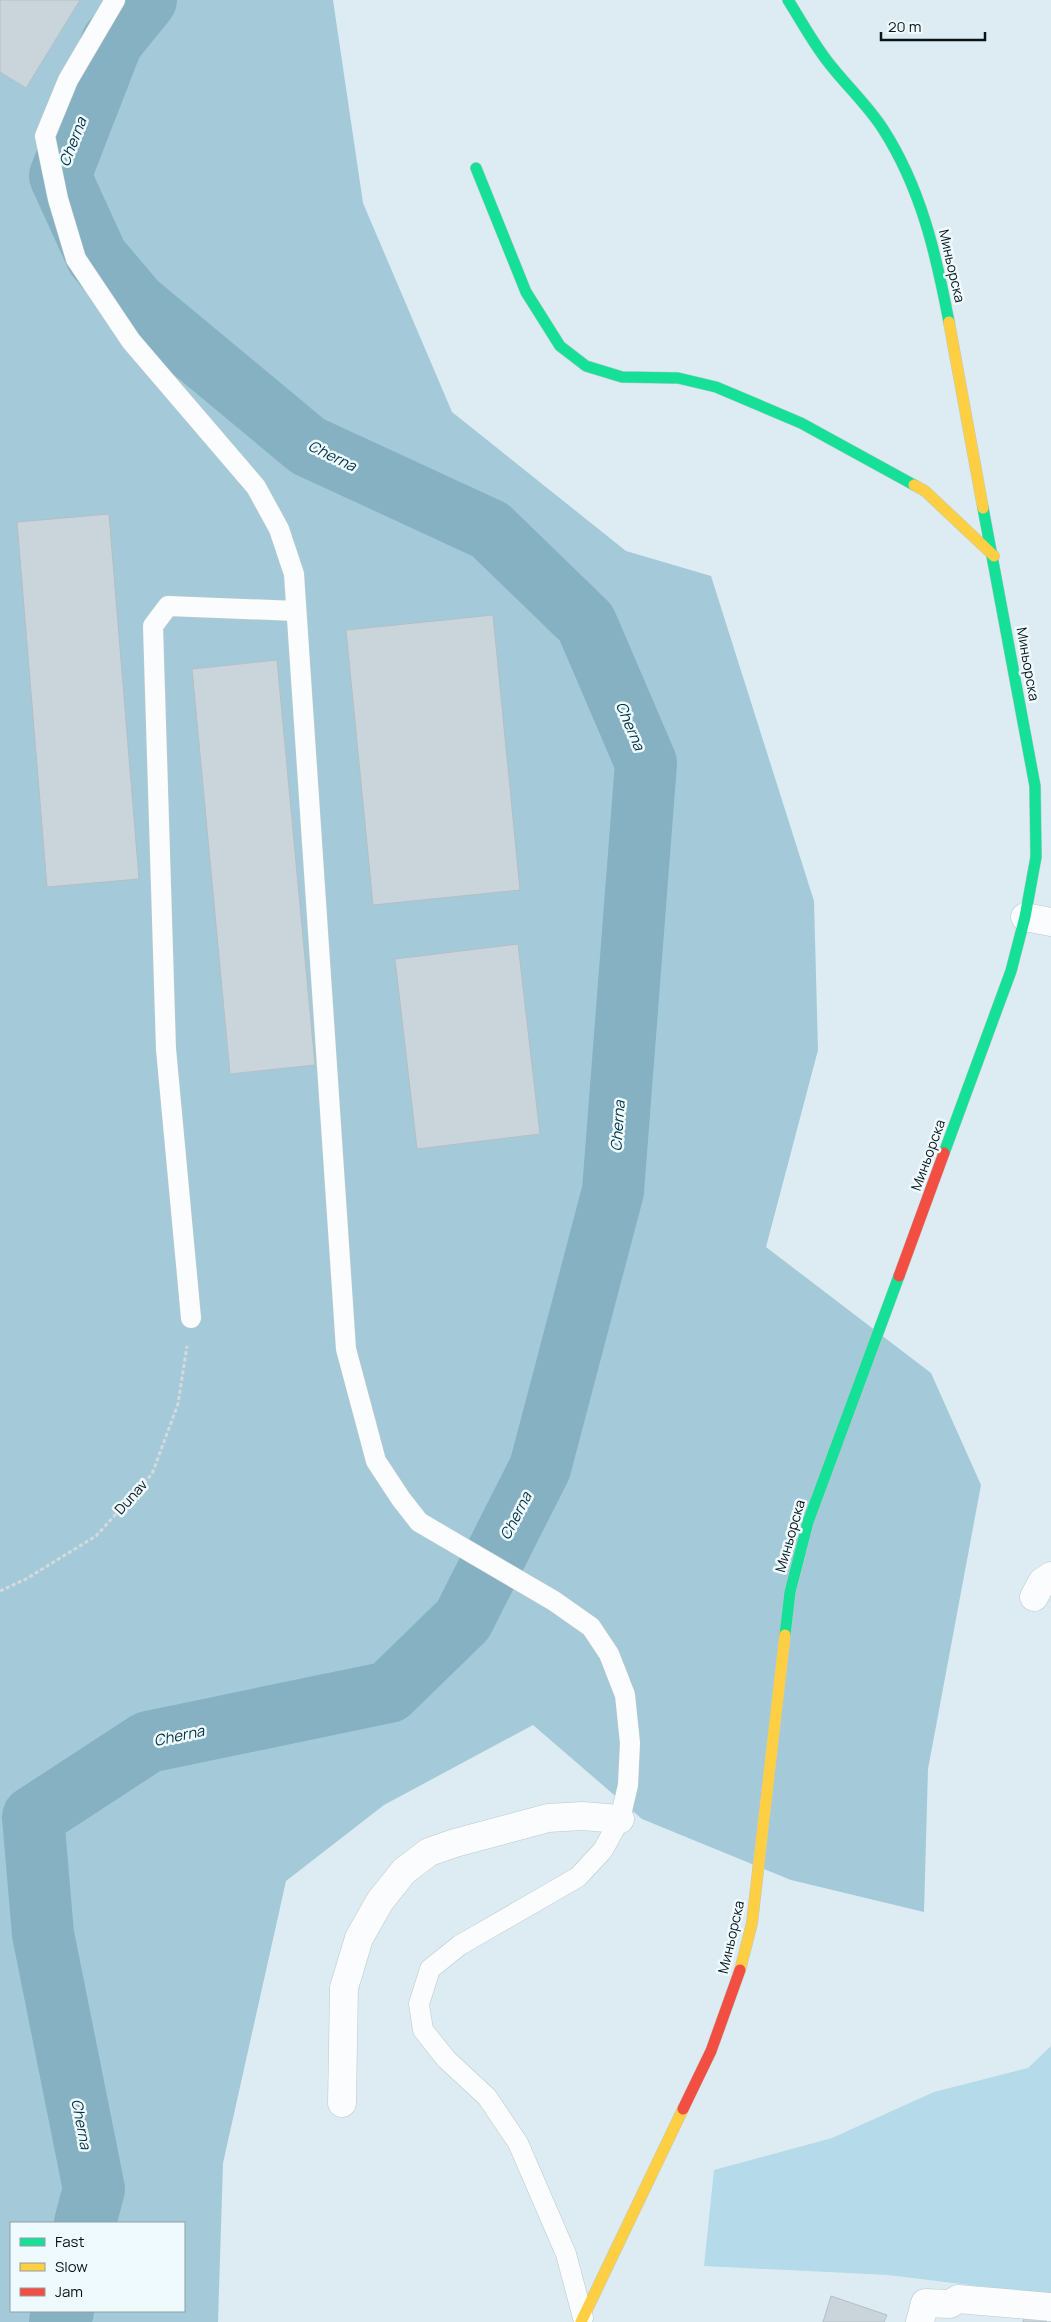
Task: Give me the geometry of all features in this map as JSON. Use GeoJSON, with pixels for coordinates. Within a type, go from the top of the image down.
{"type":"FeatureCollection","features":[{"type":"Feature","properties":{"kind":"street","name":"Миньорска"},"geometry":{"type":"LineString","coordinates":[[582,2320],[711,2051],[737,1982],[752,1923],[790,1592],[808,1522],[1011,971],[1025,917],[1036,857],[1035,786],[994,556],[940,275],[925,216],[907,171],[882,126],[830,65],[788,0]]}},
{"type":"Feature","properties":{"kind":"street"},"geometry":{"type":"LineString","coordinates":[[476,168],[526,292],[560,346],[586,366],[622,377],[678,378],[716,387],[801,423],[925,491],[994,556]]}},
{"type":"Feature","properties":{"kind":"street"},"geometry":{"type":"LineString","coordinates":[[1025,917],[1051,922]]}},
{"type":"Feature","properties":{"kind":"street"},"geometry":{"type":"LineString","coordinates":[[1034,1597],[1042,1582],[1051,1576]]}},
{"type":"Feature","properties":{"kind":"street"},"geometry":{"type":"LineString","coordinates":[[342,2102],[344,1988],[359,1938],[380,1901],[404,1871],[429,1852],[492,1832],[548,1818],[582,1816],[620,1819]]}},
{"type":"Feature","properties":{"kind":"street"},"geometry":{"type":"LineString","coordinates":[[920,2322],[924,2303],[950,2304],[958,2299],[1051,2307]]}},
{"type":"Feature","properties":{"kind":"lane"},"geometry":{"type":"LineString","coordinates":[[115,0],[68,80],[45,136],[58,199],[76,259],[131,341],[256,487],[279,529],[294,574],[346,1349],[376,1461],[400,1499],[419,1522],[538,1591],[591,1627],[609,1654],[624,1695],[630,1743],[628,1785],[620,1819],[603,1850],[578,1877],[460,1945],[430,1969],[419,2004],[423,2030],[446,2059],[486,2097],[518,2143],[566,2254],[582,2320]]}},
{"type":"Feature","properties":{"kind":"lane"},"geometry":{"type":"LineString","coordinates":[[191,1318],[166,1049],[152,626],[168,606],[296,610]]}},
{"type":"Feature","properties":{"kind":"path","name":"Dunav"},"geometry":{"type":"LineString","coordinates":[[0,1591],[26,1579],[96,1536],[152,1474],[178,1404],[191,1318]]}},
{"type":"Feature","properties":{"kind":"shaded area"},"geometry":{"type":"Polygon","coordinates":[[[0,0],[333,0],[363,203],[452,412],[626,551],[711,576],[814,901],[818,1050],[766,1247],[931,1373],[981,1485],[928,1769],[924,1912],[791,1880],[642,1819],[533,1725],[384,1805],[286,1881],[223,2163],[218,2322],[0,2322],[0,0]]]}},
{"type":"Feature","properties":{"kind":"shaded area"},"geometry":{"type":"Polygon","coordinates":[[[1051,2046],[1051,2295],[888,2275],[704,2266],[714,2170],[832,2138],[934,2092],[1028,2068],[1051,2046]]]}},
{"type":"Feature","properties":{"kind":"building"},"geometry":{"type":"Polygon","coordinates":[[[0,0],[80,0],[26,88],[0,72],[0,0]]]}},
{"type":"Feature","properties":{"kind":"building"},"geometry":{"type":"Polygon","coordinates":[[[109,514],[139,879],[47,887],[17,522],[109,514]]]}},
{"type":"Feature","properties":{"kind":"building"},"geometry":{"type":"Polygon","coordinates":[[[493,615],[520,890],[373,905],[346,630],[493,615]]]}},
{"type":"Feature","properties":{"kind":"building"},"geometry":{"type":"Polygon","coordinates":[[[277,660],[315,1065],[230,1074],[192,669],[277,660]]]}},
{"type":"Feature","properties":{"kind":"building"},"geometry":{"type":"Polygon","coordinates":[[[518,944],[540,1134],[417,1149],[395,959],[518,944]]]}},
{"type":"Feature","properties":{"kind":"building"},"geometry":{"type":"Polygon","coordinates":[[[831,2296],[887,2315],[884,2322],[823,2322],[831,2296]]]}},
{"type":"Feature","properties":{"kind":"building"},"geometry":{"type":"Polygon","coordinates":[[[1026,2313],[1047,2322],[1023,2322],[1026,2313]]]}},
{"type":"Feature","properties":{"kind":"waterway","name":"Cherna"},"geometry":{"type":"LineString","coordinates":[[85,2222],[94,2189],[43,1934],[33,1817],[148,1742],[389,1692],[463,1620],[540,1468],[613,1191],[646,763],[586,623],[490,530],[308,446],[136,303],[97,257],[60,176],[112,42],[146,0]]}},
{"type":"Feature","properties":{"kind":"waterway","name":"Cherna"},"geometry":{"type":"LineString","coordinates":[[60,2322],[63,2312]]}},
{"type":"Feature","properties":{"kind":"traffic: fast"},"geometry":{"type":"LineString","coordinates":[[788,0],[820,51],[883,129],[908,174],[925,222],[939,271],[949,322]]}},
{"type":"Feature","properties":{"kind":"traffic: fast"},"geometry":{"type":"LineString","coordinates":[[476,168],[526,292],[560,346],[586,366],[622,377],[678,378],[716,387],[801,423],[914,485]]}},
{"type":"Feature","properties":{"kind":"traffic: fast"},"geometry":{"type":"LineString","coordinates":[[944,1153],[1011,971],[1025,917],[1036,857],[1035,786],[983,508]]}},
{"type":"Feature","properties":{"kind":"traffic: fast"},"geometry":{"type":"LineString","coordinates":[[785,1635],[790,1592],[808,1522],[899,1276]]}},
{"type":"Feature","properties":{"kind":"traffic: slow"},"geometry":{"type":"LineString","coordinates":[[949,322],[983,508]]}},
{"type":"Feature","properties":{"kind":"traffic: slow"},"geometry":{"type":"LineString","coordinates":[[914,485],[925,491],[994,556]]}},
{"type":"Feature","properties":{"kind":"traffic: slow"},"geometry":{"type":"LineString","coordinates":[[740,1970],[752,1923],[785,1635]]}},
{"type":"Feature","properties":{"kind":"traffic: slow"},"geometry":{"type":"LineString","coordinates":[[581,2322],[683,2109]]}},
{"type":"Feature","properties":{"kind":"traffic: jam"},"geometry":{"type":"LineString","coordinates":[[899,1276],[944,1153]]}},
{"type":"Feature","properties":{"kind":"traffic: jam"},"geometry":{"type":"LineString","coordinates":[[683,2109],[711,2051],[740,1970]]}}]}
